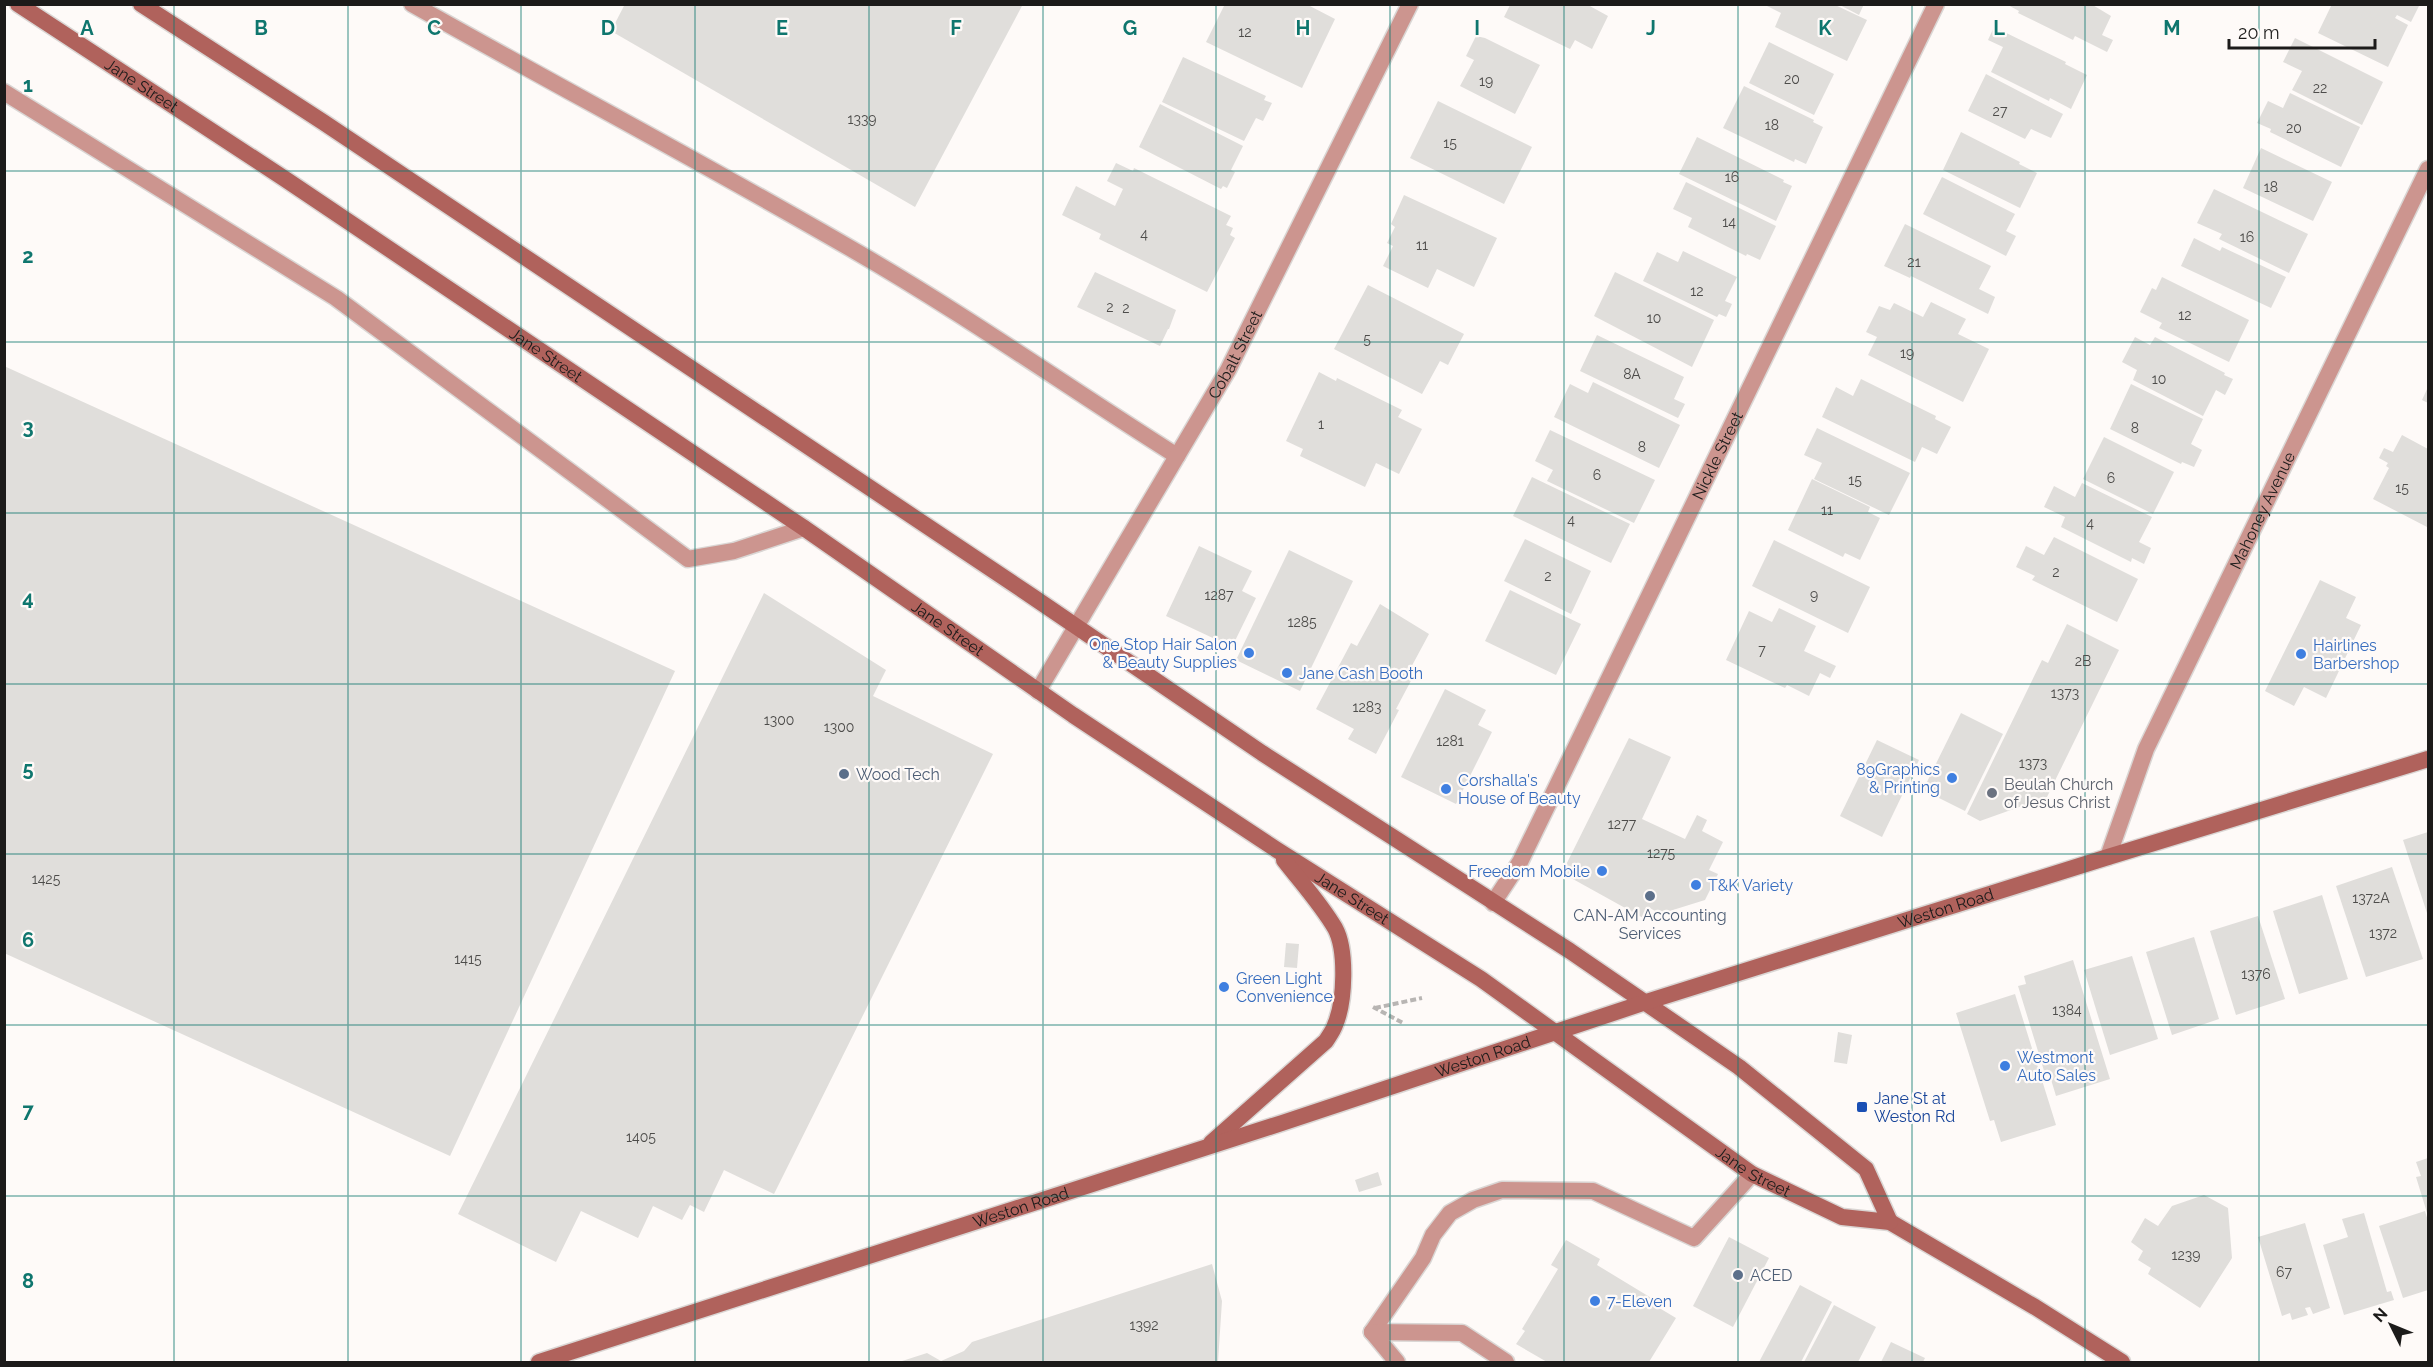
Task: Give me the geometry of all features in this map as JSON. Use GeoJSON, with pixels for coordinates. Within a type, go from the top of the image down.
{"type":"FeatureCollection","features":[{"type":"Feature","properties":{"kind":"main road","name":"Jane Street"},"geometry":{"type":"LineString","coordinates":[[18,4],[804,528],[1038,691],[1276,850],[1481,979],[1752,1174],[1842,1217],[1890,1222],[2122,1362]]}},
{"type":"Feature","properties":{"kind":"main road"},"geometry":{"type":"LineString","coordinates":[[141,4],[323,122],[1262,753],[1646,1002],[1739,1067],[1866,1169],[1890,1222]]}},
{"type":"Feature","properties":{"kind":"main road","name":"Weston Road"},"geometry":{"type":"LineString","coordinates":[[539,1362],[1206,1148],[1646,1002],[2428,759]]}},
{"type":"Feature","properties":{"kind":"main road"},"geometry":{"type":"LineString","coordinates":[[1206,1148],[1326,1041],[1340,1011],[1342,963],[1340,942],[1335,929],[1276,850]]}},
{"type":"Feature","properties":{"kind":"street"},"geometry":{"type":"LineString","coordinates":[[412,4],[856,251],[998,338],[1176,456]]}},
{"type":"Feature","properties":{"kind":"street","name":"Cobalt Street"},"geometry":{"type":"LineString","coordinates":[[1038,691],[1228,370],[1410,4]]}},
{"type":"Feature","properties":{"kind":"street","name":"Nickle Street"},"geometry":{"type":"LineString","coordinates":[[1493,903],[1520,862],[1936,4]]}},
{"type":"Feature","properties":{"kind":"street"},"geometry":{"type":"LineString","coordinates":[[4,92],[336,298],[688,559],[734,551],[804,528]]}},
{"type":"Feature","properties":{"kind":"street","name":"Mahoney Avenue"},"geometry":{"type":"LineString","coordinates":[[2108,857],[2146,749],[2428,169]]}},
{"type":"Feature","properties":{"kind":"street"},"geometry":{"type":"LineString","coordinates":[[1372,1332],[1423,1258],[1433,1234],[1450,1213],[1473,1200],[1502,1190],[1593,1191],[1694,1238],[1752,1174]]}},
{"type":"Feature","properties":{"kind":"street"},"geometry":{"type":"LineString","coordinates":[[1372,1332],[1397,1362]]}},
{"type":"Feature","properties":{"kind":"street"},"geometry":{"type":"LineString","coordinates":[[1372,1332],[1462,1333],[1506,1362]]}},
{"type":"Feature","properties":{"kind":"path"},"geometry":{"type":"LineString","coordinates":[[1403,1023],[1375,1008],[1422,998]]}},
{"type":"Feature","properties":{"kind":"building"},"geometry":{"type":"Polygon","coordinates":[[[625,4],[1023,4],[915,207],[611,31],[625,4]]]}},
{"type":"Feature","properties":{"kind":"building"},"geometry":{"type":"Polygon","coordinates":[[[1225,4],[1306,4],[1335,19],[1302,88],[1206,42],[1225,4]]]}},
{"type":"Feature","properties":{"kind":"building"},"geometry":{"type":"Polygon","coordinates":[[[1763,4],[1833,4],[1867,20],[1847,61],[1775,27],[1781,13],[1763,4]]]}},
{"type":"Feature","properties":{"kind":"building"},"geometry":{"type":"Polygon","coordinates":[[[1838,4],[1864,4],[1859,15],[1838,4]]]}},
{"type":"Feature","properties":{"kind":"building"},"geometry":{"type":"Polygon","coordinates":[[[2006,4],[2091,4],[2111,16],[2102,35],[2113,40],[2107,52],[2075,36],[2073,40],[2018,13],[2019,11],[2006,4]]]}},
{"type":"Feature","properties":{"kind":"building"},"geometry":{"type":"Polygon","coordinates":[[[2332,4],[2420,4],[2411,22],[2397,15],[2395,18],[2408,25],[2388,67],[2318,33],[2332,4]]]}},
{"type":"Feature","properties":{"kind":"building"},"geometry":{"type":"Polygon","coordinates":[[[1510,5],[1588,5],[1608,16],[1592,49],[1575,40],[1570,49],[1504,17],[1510,5]]]}},
{"type":"Feature","properties":{"kind":"building"},"geometry":{"type":"Polygon","coordinates":[[[1994,27],[2066,62],[2065,64],[2087,75],[2071,109],[2050,98],[2049,101],[1991,72],[2003,47],[1988,40],[1994,27]]]}},
{"type":"Feature","properties":{"kind":"building"},"geometry":{"type":"Polygon","coordinates":[[[1476,36],[1485,38],[1540,65],[1515,114],[1460,86],[1474,60],[1466,56],[1476,36]]]}},
{"type":"Feature","properties":{"kind":"building"},"geometry":{"type":"Polygon","coordinates":[[[2295,38],[2383,82],[2362,125],[2292,90],[2302,71],[2283,62],[2295,38]]]}},
{"type":"Feature","properties":{"kind":"building"},"geometry":{"type":"Polygon","coordinates":[[[1769,42],[1834,74],[1814,115],[1749,83],[1769,42]]]}},
{"type":"Feature","properties":{"kind":"building"},"geometry":{"type":"Polygon","coordinates":[[[1183,57],[1266,96],[1264,100],[1272,103],[1263,121],[1256,118],[1244,141],[1162,102],[1183,57]]]}},
{"type":"Feature","properties":{"kind":"building"},"geometry":{"type":"Polygon","coordinates":[[[1986,74],[2063,114],[2051,138],[2031,129],[2025,139],[1968,111],[1986,74]]]}},
{"type":"Feature","properties":{"kind":"building"},"geometry":{"type":"Polygon","coordinates":[[[1744,86],[1814,120],[1813,122],[1823,127],[1806,164],[1795,159],[1794,162],[1723,128],[1744,86]]]}},
{"type":"Feature","properties":{"kind":"building"},"geometry":{"type":"Polygon","coordinates":[[[2290,93],[2360,127],[2341,167],[2270,132],[2271,129],[2257,123],[2268,101],[2283,108],[2290,93]]]}},
{"type":"Feature","properties":{"kind":"building"},"geometry":{"type":"Polygon","coordinates":[[[1438,101],[1532,147],[1504,204],[1410,158],[1438,101]]]}},
{"type":"Feature","properties":{"kind":"building"},"geometry":{"type":"Polygon","coordinates":[[[1160,104],[1243,146],[1231,170],[1235,172],[1227,188],[1223,186],[1221,189],[1139,147],[1160,104]]]}},
{"type":"Feature","properties":{"kind":"building"},"geometry":{"type":"Polygon","coordinates":[[[1961,132],[2037,173],[2020,208],[1943,170],[1961,132]]]}},
{"type":"Feature","properties":{"kind":"building"},"geometry":{"type":"Polygon","coordinates":[[[1697,137],[1792,186],[1776,221],[1679,174],[1697,137]]]}},
{"type":"Feature","properties":{"kind":"building"},"geometry":{"type":"Polygon","coordinates":[[[2261,148],[2332,182],[2313,221],[2243,188],[2261,148]]]}},
{"type":"Feature","properties":{"kind":"building"},"geometry":{"type":"Polygon","coordinates":[[[1116,163],[1133,171],[1134,168],[1231,216],[1226,225],[1233,228],[1230,235],[1235,238],[1207,292],[1099,239],[1101,234],[1062,215],[1076,186],[1115,206],[1123,189],[1107,181],[1116,163]]]}},
{"type":"Feature","properties":{"kind":"building"},"geometry":{"type":"Polygon","coordinates":[[[1942,177],[2015,214],[2006,231],[2016,236],[2006,256],[1923,214],[1942,177]]]}},
{"type":"Feature","properties":{"kind":"building"},"geometry":{"type":"Polygon","coordinates":[[[1686,182],[1776,226],[1760,260],[1747,254],[1746,256],[1688,227],[1692,218],[1673,209],[1686,182]]]}},
{"type":"Feature","properties":{"kind":"building"},"geometry":{"type":"Polygon","coordinates":[[[2214,189],[2308,234],[2289,273],[2219,239],[2222,234],[2197,223],[2214,189]]]}},
{"type":"Feature","properties":{"kind":"building"},"geometry":{"type":"Polygon","coordinates":[[[1404,195],[1497,238],[1474,287],[1437,269],[1428,288],[1383,266],[1393,246],[1387,243],[1395,227],[1391,224],[1404,195]]]}},
{"type":"Feature","properties":{"kind":"building"},"geometry":{"type":"Polygon","coordinates":[[[1905,224],[1991,266],[1979,289],[1995,297],[1988,314],[1911,276],[1910,278],[1884,266],[1905,224]]]}},
{"type":"Feature","properties":{"kind":"building"},"geometry":{"type":"Polygon","coordinates":[[[2194,238],[2220,251],[2222,247],[2286,277],[2271,308],[2181,266],[2194,238]]]}},
{"type":"Feature","properties":{"kind":"building"},"geometry":{"type":"Polygon","coordinates":[[[1683,251],[1737,277],[1725,301],[1732,304],[1726,317],[1719,314],[1717,317],[1643,281],[1657,252],[1678,262],[1683,251]]]}},
{"type":"Feature","properties":{"kind":"building"},"geometry":{"type":"Polygon","coordinates":[[[1095,272],[1176,310],[1160,346],[1077,307],[1095,272]]]}},
{"type":"Feature","properties":{"kind":"building"},"geometry":{"type":"Polygon","coordinates":[[[1615,272],[1714,320],[1692,367],[1594,316],[1615,272]]]}},
{"type":"Feature","properties":{"kind":"building"},"geometry":{"type":"Polygon","coordinates":[[[2162,277],[2249,320],[2229,362],[2159,328],[2162,323],[2140,312],[2152,288],[2156,290],[2162,277]]]}},
{"type":"Feature","properties":{"kind":"building"},"geometry":{"type":"Polygon","coordinates":[[[1368,285],[1464,334],[1448,365],[1440,361],[1422,394],[1334,349],[1368,285]]]}},
{"type":"Feature","properties":{"kind":"building"},"geometry":{"type":"Polygon","coordinates":[[[1931,302],[1966,319],[1958,334],[1989,349],[1963,402],[1868,355],[1877,337],[1866,332],[1879,306],[1890,310],[1894,303],[1923,317],[1931,302]]]}},
{"type":"Feature","properties":{"kind":"building"},"geometry":{"type":"Polygon","coordinates":[[[1597,335],[1684,377],[1674,399],[1685,404],[1678,418],[1580,371],[1597,335]]]}},
{"type":"Feature","properties":{"kind":"building"},"geometry":{"type":"Polygon","coordinates":[[[2135,337],[2150,345],[2155,337],[2225,373],[2224,375],[2233,379],[2225,395],[2216,390],[2203,416],[2133,380],[2137,370],[2122,362],[2135,337]]]}},
{"type":"Feature","properties":{"kind":"building"},"geometry":{"type":"Polygon","coordinates":[[[4,366],[675,671],[450,1156],[4,953],[4,366]]]}},
{"type":"Feature","properties":{"kind":"building"},"geometry":{"type":"Polygon","coordinates":[[[1319,372],[1336,381],[1337,378],[1402,410],[1398,417],[1422,429],[1399,474],[1376,463],[1365,487],[1300,456],[1303,449],[1286,441],[1319,372]]]}},
{"type":"Feature","properties":{"kind":"building"},"geometry":{"type":"Polygon","coordinates":[[[1861,379],[1936,416],[1935,419],[1951,427],[1937,454],[1922,447],[1915,462],[1822,417],[1836,387],[1853,396],[1861,379]]]}},
{"type":"Feature","properties":{"kind":"building"},"geometry":{"type":"Polygon","coordinates":[[[1593,382],[1680,425],[1659,468],[1554,417],[1570,384],[1588,393],[1593,382]]]}},
{"type":"Feature","properties":{"kind":"building"},"geometry":{"type":"Polygon","coordinates":[[[2131,384],[2203,419],[2191,444],[2202,450],[2194,467],[2182,462],[2181,464],[2110,429],[2131,384]]]}},
{"type":"Feature","properties":{"kind":"building"},"geometry":{"type":"Polygon","coordinates":[[[2428,387],[2428,403],[2422,400],[2428,387]]]}},
{"type":"Feature","properties":{"kind":"building"},"geometry":{"type":"Polygon","coordinates":[[[1817,428],[1910,473],[1889,515],[1814,479],[1822,463],[1804,455],[1817,428]]]}},
{"type":"Feature","properties":{"kind":"building"},"geometry":{"type":"Polygon","coordinates":[[[1550,430],[1655,480],[1634,523],[1547,481],[1553,470],[1535,461],[1550,430]]]}},
{"type":"Feature","properties":{"kind":"building"},"geometry":{"type":"Polygon","coordinates":[[[2402,435],[2428,449],[2427,527],[2373,499],[2389,468],[2386,466],[2388,463],[2379,458],[2384,448],[2393,452],[2402,435]]]}},
{"type":"Feature","properties":{"kind":"building"},"geometry":{"type":"Polygon","coordinates":[[[2104,437],[2174,472],[2153,514],[2083,479],[2104,437]]]}},
{"type":"Feature","properties":{"kind":"building"},"geometry":{"type":"Polygon","coordinates":[[[1532,477],[1630,524],[1611,563],[1513,516],[1532,477]]]}},
{"type":"Feature","properties":{"kind":"building"},"geometry":{"type":"Polygon","coordinates":[[[1812,479],[1870,507],[1868,512],[1880,518],[1860,560],[1845,553],[1843,557],[1788,530],[1812,479]]]}},
{"type":"Feature","properties":{"kind":"building"},"geometry":{"type":"Polygon","coordinates":[[[2082,483],[2152,517],[2139,542],[2151,548],[2144,564],[2132,558],[2131,562],[2061,527],[2065,517],[2044,507],[2054,486],[2075,497],[2082,483]]]}},
{"type":"Feature","properties":{"kind":"building"},"geometry":{"type":"Polygon","coordinates":[[[2054,537],[2138,579],[2117,622],[2032,580],[2035,576],[2016,567],[2026,546],[2044,555],[2054,537]]]}},
{"type":"Feature","properties":{"kind":"building"},"geometry":{"type":"Polygon","coordinates":[[[1525,539],[1591,571],[1571,614],[1504,581],[1525,539]]]}},
{"type":"Feature","properties":{"kind":"building"},"geometry":{"type":"Polygon","coordinates":[[[1774,540],[1870,587],[1848,633],[1752,586],[1774,540]]]}},
{"type":"Feature","properties":{"kind":"building"},"geometry":{"type":"Polygon","coordinates":[[[1199,546],[1252,571],[1242,591],[1256,598],[1232,647],[1166,616],[1199,546]]]}},
{"type":"Feature","properties":{"kind":"building"},"geometry":{"type":"Polygon","coordinates":[[[1289,550],[1353,581],[1300,691],[1236,660],[1289,550]]]}},
{"type":"Feature","properties":{"kind":"building"},"geometry":{"type":"Polygon","coordinates":[[[2320,580],[2356,597],[2346,618],[2361,625],[2326,698],[2304,687],[2294,706],[2265,691],[2320,580]]]}},
{"type":"Feature","properties":{"kind":"building"},"geometry":{"type":"Polygon","coordinates":[[[1510,590],[1581,624],[1556,675],[1485,641],[1510,590]]]}},
{"type":"Feature","properties":{"kind":"building"},"geometry":{"type":"Polygon","coordinates":[[[764,593],[886,670],[873,696],[993,754],[774,1194],[724,1170],[704,1212],[690,1205],[682,1220],[653,1206],[638,1238],[581,1211],[556,1262],[458,1214],[764,593]]]}},
{"type":"Feature","properties":{"kind":"building"},"geometry":{"type":"Polygon","coordinates":[[[1380,604],[1429,634],[1408,673],[1414,675],[1376,754],[1348,739],[1354,729],[1316,709],[1351,643],[1357,646],[1380,604]]]}},
{"type":"Feature","properties":{"kind":"building"},"geometry":{"type":"Polygon","coordinates":[[[1779,608],[1816,626],[1804,651],[1836,666],[1830,678],[1820,673],[1809,696],[1787,685],[1785,688],[1726,660],[1749,611],[1772,622],[1779,608]]]}},
{"type":"Feature","properties":{"kind":"building"},"geometry":{"type":"Polygon","coordinates":[[[2067,624],[2119,650],[2047,797],[1980,821],[1967,814],[2042,660],[2048,663],[2067,624]]]}},
{"type":"Feature","properties":{"kind":"building"},"geometry":{"type":"Polygon","coordinates":[[[1445,689],[1486,710],[1478,725],[1492,732],[1456,804],[1401,777],[1445,689]]]}},
{"type":"Feature","properties":{"kind":"building"},"geometry":{"type":"Polygon","coordinates":[[[1961,713],[2003,734],[1965,811],[1923,790],[1961,713]]]}},
{"type":"Feature","properties":{"kind":"building"},"geometry":{"type":"Polygon","coordinates":[[[1629,738],[1671,757],[1642,819],[1685,839],[1697,815],[1707,820],[1702,831],[1723,842],[1709,870],[1718,874],[1705,900],[1660,914],[1650,908],[1645,919],[1562,873],[1629,738]]]}},
{"type":"Feature","properties":{"kind":"building"},"geometry":{"type":"Polygon","coordinates":[[[1877,740],[1919,760],[1882,837],[1840,816],[1877,740]]]}},
{"type":"Feature","properties":{"kind":"building"},"geometry":{"type":"Polygon","coordinates":[[[2428,832],[2428,916],[2403,840],[2428,832]]]}},
{"type":"Feature","properties":{"kind":"building"},"geometry":{"type":"Polygon","coordinates":[[[2392,867],[2423,959],[2366,977],[2336,886],[2392,867]]]}},
{"type":"Feature","properties":{"kind":"building"},"geometry":{"type":"Polygon","coordinates":[[[2322,895],[2348,979],[2299,994],[2273,911],[2322,895]]]}},
{"type":"Feature","properties":{"kind":"building"},"geometry":{"type":"Polygon","coordinates":[[[2258,916],[2285,999],[2236,1015],[2210,931],[2258,916]]]}},
{"type":"Feature","properties":{"kind":"building"},"geometry":{"type":"Polygon","coordinates":[[[2194,937],[2219,1019],[2172,1035],[2146,952],[2194,937]]]}},
{"type":"Feature","properties":{"kind":"building"},"geometry":{"type":"Polygon","coordinates":[[[1286,943],[1299,944],[1297,968],[1284,967],[1286,943]]]}},
{"type":"Feature","properties":{"kind":"building"},"geometry":{"type":"Polygon","coordinates":[[[2132,956],[2158,1039],[2110,1055],[2084,970],[2132,956]]]}},
{"type":"Feature","properties":{"kind":"building"},"geometry":{"type":"Polygon","coordinates":[[[2073,960],[2110,1079],[2056,1096],[2049,1073],[2045,1074],[2018,986],[2026,984],[2024,976],[2073,960]]]}},
{"type":"Feature","properties":{"kind":"building","name":"Westmont Auto Sales"},"geometry":{"type":"Polygon","coordinates":[[[2015,994],[2056,1125],[2001,1142],[1994,1120],[1990,1121],[1956,1013],[2015,994]]]}},
{"type":"Feature","properties":{"kind":"building"},"geometry":{"type":"Polygon","coordinates":[[[1838,1032],[1852,1035],[1847,1064],[1834,1062],[1838,1032]]]}},
{"type":"Feature","properties":{"kind":"building"},"geometry":{"type":"Polygon","coordinates":[[[2428,1158],[2428,1216],[2416,1177],[2421,1176],[2416,1162],[2428,1158]]]}},
{"type":"Feature","properties":{"kind":"building"},"geometry":{"type":"Polygon","coordinates":[[[1378,1172],[1382,1185],[1359,1192],[1355,1180],[1378,1172]]]}},
{"type":"Feature","properties":{"kind":"building"},"geometry":{"type":"Polygon","coordinates":[[[2204,1195],[2228,1208],[2232,1258],[2200,1308],[2148,1274],[2151,1268],[2138,1260],[2143,1251],[2131,1242],[2145,1218],[2158,1226],[2172,1206],[2204,1195]]]}},
{"type":"Feature","properties":{"kind":"building"},"geometry":{"type":"Polygon","coordinates":[[[2425,1211],[2428,1221],[2428,1290],[2403,1298],[2379,1226],[2425,1211]]]}},
{"type":"Feature","properties":{"kind":"building"},"geometry":{"type":"Polygon","coordinates":[[[2364,1213],[2387,1292],[2391,1291],[2394,1300],[2344,1315],[2323,1245],[2348,1237],[2342,1219],[2364,1213]]]}},
{"type":"Feature","properties":{"kind":"building"},"geometry":{"type":"Polygon","coordinates":[[[2305,1223],[2330,1308],[2313,1314],[2310,1307],[2305,1308],[2308,1315],[2292,1320],[2290,1313],[2282,1316],[2258,1237],[2305,1223]]]}},
{"type":"Feature","properties":{"kind":"building"},"geometry":{"type":"Polygon","coordinates":[[[1729,1237],[1769,1258],[1733,1327],[1693,1306],[1729,1237]]]}},
{"type":"Feature","properties":{"kind":"building","name":"7-Eleven"},"geometry":{"type":"Polygon","coordinates":[[[1566,1240],[1600,1259],[1597,1265],[1653,1299],[1651,1303],[1676,1318],[1649,1362],[1547,1362],[1516,1344],[1525,1331],[1522,1329],[1558,1269],[1551,1265],[1566,1240]]]}},
{"type":"Feature","properties":{"kind":"building"},"geometry":{"type":"Polygon","coordinates":[[[1212,1264],[1222,1301],[1218,1362],[899,1362],[927,1353],[941,1361],[964,1351],[972,1342],[1212,1264]]]}},
{"type":"Feature","properties":{"kind":"building"},"geometry":{"type":"Polygon","coordinates":[[[1800,1285],[1832,1302],[1801,1362],[1759,1362],[1800,1285]]]}},
{"type":"Feature","properties":{"kind":"building"},"geometry":{"type":"Polygon","coordinates":[[[1834,1305],[1876,1327],[1858,1362],[1804,1362],[1834,1305]]]}},
{"type":"Feature","properties":{"kind":"building"},"geometry":{"type":"Polygon","coordinates":[[[1891,1342],[1925,1358],[1923,1362],[1881,1362],[1891,1342]]]}},
{"type":"Feature","properties":{"kind":"place","name":"One Stop Hair Salon & Beauty Supplies"},"geometry":{"type":"Point","coordinates":[1249,653]}},
{"type":"Feature","properties":{"kind":"place","name":"Hairlines Barbershop"},"geometry":{"type":"Point","coordinates":[2301,654]}},
{"type":"Feature","properties":{"kind":"place","name":"Jane Cash Booth"},"geometry":{"type":"Point","coordinates":[1287,673]}},
{"type":"Feature","properties":{"kind":"place","name":"Wood Tech"},"geometry":{"type":"Point","coordinates":[844,774]}},
{"type":"Feature","properties":{"kind":"place","name":"89Graphics & Printing"},"geometry":{"type":"Point","coordinates":[1952,778]}},
{"type":"Feature","properties":{"kind":"place","name":"Corshalla's House of Beauty"},"geometry":{"type":"Point","coordinates":[1446,789]}},
{"type":"Feature","properties":{"kind":"place","name":"Beulah Church of Jesus Christ"},"geometry":{"type":"Point","coordinates":[1992,793]}},
{"type":"Feature","properties":{"kind":"place","name":"Freedom Mobile"},"geometry":{"type":"Point","coordinates":[1602,871]}},
{"type":"Feature","properties":{"kind":"place","name":"T&K Variety"},"geometry":{"type":"Point","coordinates":[1696,885]}},
{"type":"Feature","properties":{"kind":"place","name":"CAN-AM Accounting Services"},"geometry":{"type":"Point","coordinates":[1650,896]}},
{"type":"Feature","properties":{"kind":"place","name":"Green Light Convenience"},"geometry":{"type":"Point","coordinates":[1224,987]}},
{"type":"Feature","properties":{"kind":"place","name":"Westmont Auto Sales"},"geometry":{"type":"Point","coordinates":[2005,1066]}},
{"type":"Feature","properties":{"kind":"place","name":"Jane St at Weston Rd"},"geometry":{"type":"Point","coordinates":[1862,1107]}},
{"type":"Feature","properties":{"kind":"place","name":"ACED"},"geometry":{"type":"Point","coordinates":[1738,1275]}},
{"type":"Feature","properties":{"kind":"place","name":"7-Eleven"},"geometry":{"type":"Point","coordinates":[1595,1301]}}]}
